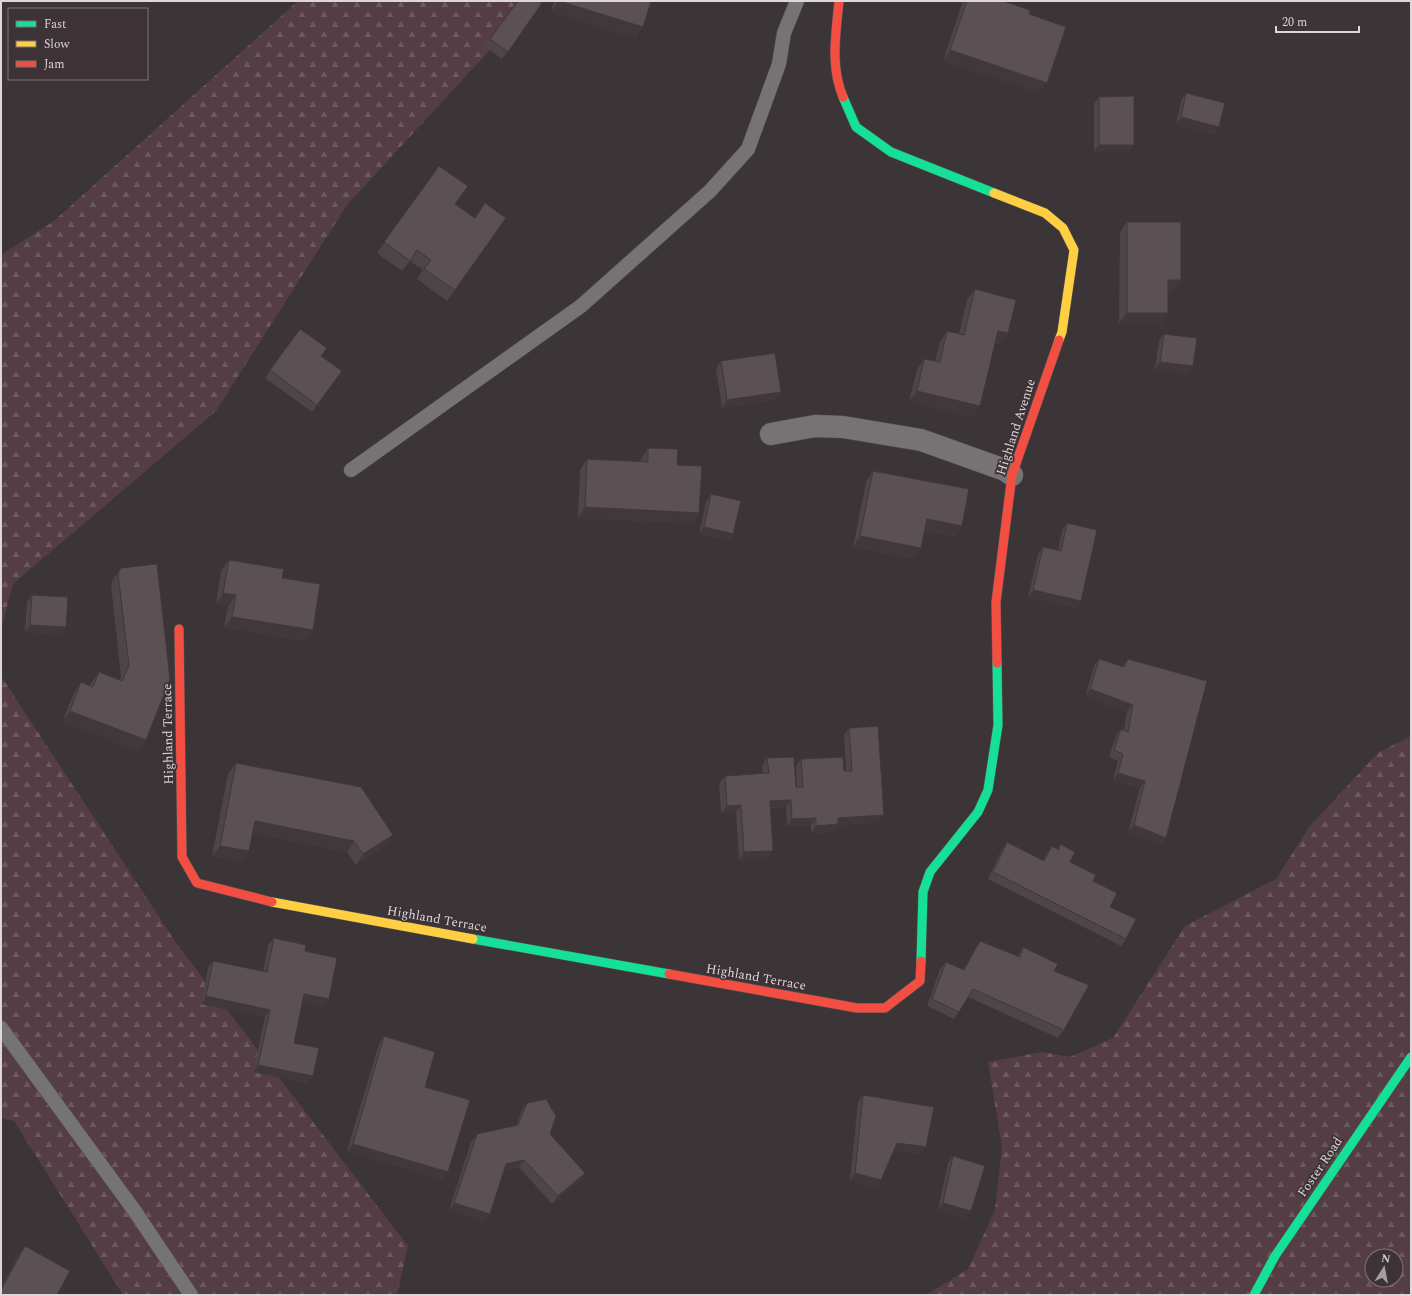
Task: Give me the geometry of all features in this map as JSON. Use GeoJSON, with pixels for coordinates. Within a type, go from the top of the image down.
{"type":"FeatureCollection","features":[{"type":"Feature","properties":{"kind":"street","name":"Highland Avenue"},"geometry":{"type":"LineString","coordinates":[[839,1],[834,61],[839,88],[856,127],[890,152],[1045,213],[1064,228],[1074,250],[1062,332],[1012,475],[996,602],[998,725],[988,790],[978,812],[930,872],[923,892],[920,981]]}},
{"type":"Feature","properties":{"kind":"street"},"geometry":{"type":"LineString","coordinates":[[771,434],[816,426],[844,427],[921,440],[1005,470],[1012,475]]}},
{"type":"Feature","properties":{"kind":"street","name":"Highland Terrace"},"geometry":{"type":"LineString","coordinates":[[179,629],[182,857],[197,882],[281,904],[857,1008],[885,1008],[920,981]]}},
{"type":"Feature","properties":{"kind":"street","name":"Foster Road"},"geometry":{"type":"LineString","coordinates":[[1254,1295],[1275,1256],[1411,1057]]}},
{"type":"Feature","properties":{"kind":"lane"},"geometry":{"type":"LineString","coordinates":[[351,470],[581,306],[710,191],[748,149],[779,64],[784,33],[798,1]]}},
{"type":"Feature","properties":{"kind":"lane"},"geometry":{"type":"LineString","coordinates":[[1,1028],[134,1210],[191,1295]]}},
{"type":"Feature","properties":{"kind":"green space"},"geometry":{"type":"Polygon","coordinates":[[[298,1],[535,1],[347,205],[216,411],[13,584],[1,629],[1,255],[54,221],[298,1]]]}},
{"type":"Feature","properties":{"kind":"green space"},"geometry":{"type":"Polygon","coordinates":[[[1,676],[177,944],[408,1246],[397,1295],[123,1295],[14,1121],[1,1118],[1,676]]]}},
{"type":"Feature","properties":{"kind":"green space"},"geometry":{"type":"Polygon","coordinates":[[[1411,736],[1411,1295],[926,1295],[968,1269],[995,1210],[1002,1147],[988,1062],[1042,1052],[1070,1057],[1113,1038],[1185,926],[1276,879],[1309,827],[1379,752],[1411,736]]]}},
{"type":"Feature","properties":{"kind":"building"},"geometry":{"type":"Polygon","coordinates":[[[518,1],[538,1],[542,3],[508,52],[490,39],[518,1]]]}},
{"type":"Feature","properties":{"kind":"building"},"geometry":{"type":"Polygon","coordinates":[[[559,1],[651,1],[643,27],[559,1]]]}},
{"type":"Feature","properties":{"kind":"building"},"geometry":{"type":"Polygon","coordinates":[[[967,1],[1003,1],[1030,10],[1029,14],[1066,27],[1047,83],[950,50],[967,1]]]}},
{"type":"Feature","properties":{"kind":"building"},"geometry":{"type":"Polygon","coordinates":[[[1186,93],[1225,103],[1219,127],[1181,117],[1186,93]]]}},
{"type":"Feature","properties":{"kind":"building"},"geometry":{"type":"Polygon","coordinates":[[[1134,96],[1134,145],[1099,145],[1099,97],[1134,96]]]}},
{"type":"Feature","properties":{"kind":"building"},"geometry":{"type":"Polygon","coordinates":[[[439,166],[468,186],[455,204],[475,218],[485,203],[506,218],[455,290],[424,269],[431,260],[417,250],[410,261],[384,242],[439,166]]]}},
{"type":"Feature","properties":{"kind":"building"},"geometry":{"type":"Polygon","coordinates":[[[1127,222],[1181,222],[1181,280],[1168,280],[1168,313],[1127,313],[1127,222]]]}},
{"type":"Feature","properties":{"kind":"building"},"geometry":{"type":"Polygon","coordinates":[[[975,289],[1016,300],[1008,333],[998,331],[980,406],[917,391],[924,359],[940,362],[947,331],[964,335],[975,289]]]}},
{"type":"Feature","properties":{"kind":"building"},"geometry":{"type":"Polygon","coordinates":[[[300,329],[327,348],[321,356],[342,371],[317,405],[270,370],[300,329]]]}},
{"type":"Feature","properties":{"kind":"building"},"geometry":{"type":"Polygon","coordinates":[[[1164,334],[1197,338],[1193,366],[1160,362],[1164,334]]]}},
{"type":"Feature","properties":{"kind":"building"},"geometry":{"type":"Polygon","coordinates":[[[775,353],[781,392],[727,400],[721,361],[775,353]]]}},
{"type":"Feature","properties":{"kind":"building"},"geometry":{"type":"Polygon","coordinates":[[[648,448],[678,449],[677,465],[702,466],[699,513],[585,507],[587,459],[648,462],[648,448]]]}},
{"type":"Feature","properties":{"kind":"building"},"geometry":{"type":"Polygon","coordinates":[[[873,471],[969,489],[962,526],[927,519],[921,548],[860,536],[873,471]]]}},
{"type":"Feature","properties":{"kind":"building"},"geometry":{"type":"Polygon","coordinates":[[[711,494],[741,501],[733,534],[704,527],[711,494]]]}},
{"type":"Feature","properties":{"kind":"building"},"geometry":{"type":"Polygon","coordinates":[[[1067,523],[1097,530],[1081,601],[1033,590],[1043,547],[1061,551],[1067,523]]]}},
{"type":"Feature","properties":{"kind":"building"},"geometry":{"type":"Polygon","coordinates":[[[229,560],[284,569],[282,578],[320,584],[313,630],[232,617],[236,595],[223,593],[229,560]]]}},
{"type":"Feature","properties":{"kind":"building"},"geometry":{"type":"Polygon","coordinates":[[[157,564],[170,679],[146,740],[70,711],[81,682],[93,687],[99,672],[122,681],[129,665],[118,574],[121,568],[157,564]]]}},
{"type":"Feature","properties":{"kind":"building"},"geometry":{"type":"Polygon","coordinates":[[[32,595],[68,597],[66,627],[30,625],[32,595]]]}},
{"type":"Feature","properties":{"kind":"building"},"geometry":{"type":"Polygon","coordinates":[[[1099,659],[1124,667],[1128,659],[1207,681],[1166,838],[1134,825],[1145,781],[1118,773],[1123,754],[1114,750],[1121,729],[1128,732],[1133,705],[1090,689],[1099,659]]]}},
{"type":"Feature","properties":{"kind":"building"},"geometry":{"type":"Polygon","coordinates":[[[878,726],[884,815],[838,818],[838,824],[816,826],[816,818],[792,819],[791,800],[770,801],[773,851],[744,852],[741,805],[727,806],[725,776],[769,773],[767,758],[794,757],[796,787],[803,787],[801,759],[843,757],[844,771],[852,771],[849,728],[878,726]]]}},
{"type":"Feature","properties":{"kind":"building"},"geometry":{"type":"Polygon","coordinates":[[[236,763],[361,787],[393,835],[363,854],[354,841],[255,821],[249,851],[220,846],[236,763]]]}},
{"type":"Feature","properties":{"kind":"building"},"geometry":{"type":"Polygon","coordinates":[[[1007,842],[1044,861],[1052,846],[1059,850],[1060,844],[1075,852],[1070,862],[1096,875],[1093,881],[1117,893],[1110,907],[1136,919],[1126,939],[993,872],[1007,842]]]}},
{"type":"Feature","properties":{"kind":"building"},"geometry":{"type":"Polygon","coordinates":[[[274,938],[306,945],[305,951],[337,958],[329,999],[304,994],[294,1043],[319,1048],[313,1076],[258,1065],[270,1010],[206,996],[213,961],[267,972],[274,938]]]}},
{"type":"Feature","properties":{"kind":"building"},"geometry":{"type":"Polygon","coordinates":[[[980,941],[1020,957],[1023,947],[1058,964],[1054,971],[1089,985],[1064,1030],[973,989],[959,1012],[932,999],[946,962],[964,970],[980,941]]]}},
{"type":"Feature","properties":{"kind":"building"},"geometry":{"type":"Polygon","coordinates":[[[384,1036],[435,1052],[425,1087],[470,1100],[448,1172],[353,1144],[384,1036]]]}},
{"type":"Feature","properties":{"kind":"building"},"geometry":{"type":"Polygon","coordinates":[[[863,1095],[934,1107],[926,1147],[897,1143],[881,1180],[855,1173],[863,1095]]]}},
{"type":"Feature","properties":{"kind":"building"},"geometry":{"type":"Polygon","coordinates":[[[546,1099],[556,1116],[550,1134],[585,1173],[558,1196],[524,1160],[506,1164],[490,1214],[454,1203],[477,1134],[518,1125],[527,1103],[546,1099]]]}},
{"type":"Feature","properties":{"kind":"building"},"geometry":{"type":"Polygon","coordinates":[[[953,1156],[985,1166],[971,1211],[943,1203],[953,1156]]]}},
{"type":"Feature","properties":{"kind":"building"},"geometry":{"type":"Polygon","coordinates":[[[25,1246],[70,1271],[57,1295],[1,1295],[1,1290],[25,1246]]]}},
{"type":"Feature","properties":{"kind":"traffic: fast"},"geometry":{"type":"LineString","coordinates":[[843,97],[856,127],[891,152],[994,193]]}},
{"type":"Feature","properties":{"kind":"traffic: fast"},"geometry":{"type":"LineString","coordinates":[[921,961],[923,892],[930,872],[978,812],[988,790],[998,725],[997,663]]}},
{"type":"Feature","properties":{"kind":"traffic: fast"},"geometry":{"type":"LineString","coordinates":[[473,939],[669,974]]}},
{"type":"Feature","properties":{"kind":"traffic: fast"},"geometry":{"type":"LineString","coordinates":[[1254,1295],[1275,1256],[1411,1057]]}},
{"type":"Feature","properties":{"kind":"traffic: slow"},"geometry":{"type":"LineString","coordinates":[[994,193],[1045,213],[1063,228],[1074,250],[1062,332],[1059,340]]}},
{"type":"Feature","properties":{"kind":"traffic: slow"},"geometry":{"type":"LineString","coordinates":[[272,902],[473,939]]}},
{"type":"Feature","properties":{"kind":"traffic: jam"},"geometry":{"type":"LineString","coordinates":[[839,1],[835,61],[836,73],[843,97]]}},
{"type":"Feature","properties":{"kind":"traffic: jam"},"geometry":{"type":"LineString","coordinates":[[997,663],[996,602],[1012,475],[1059,340]]}},
{"type":"Feature","properties":{"kind":"traffic: jam"},"geometry":{"type":"LineString","coordinates":[[179,629],[182,857],[197,883],[272,902]]}},
{"type":"Feature","properties":{"kind":"traffic: jam"},"geometry":{"type":"LineString","coordinates":[[669,974],[857,1008],[885,1008],[920,981],[921,961]]}}]}
